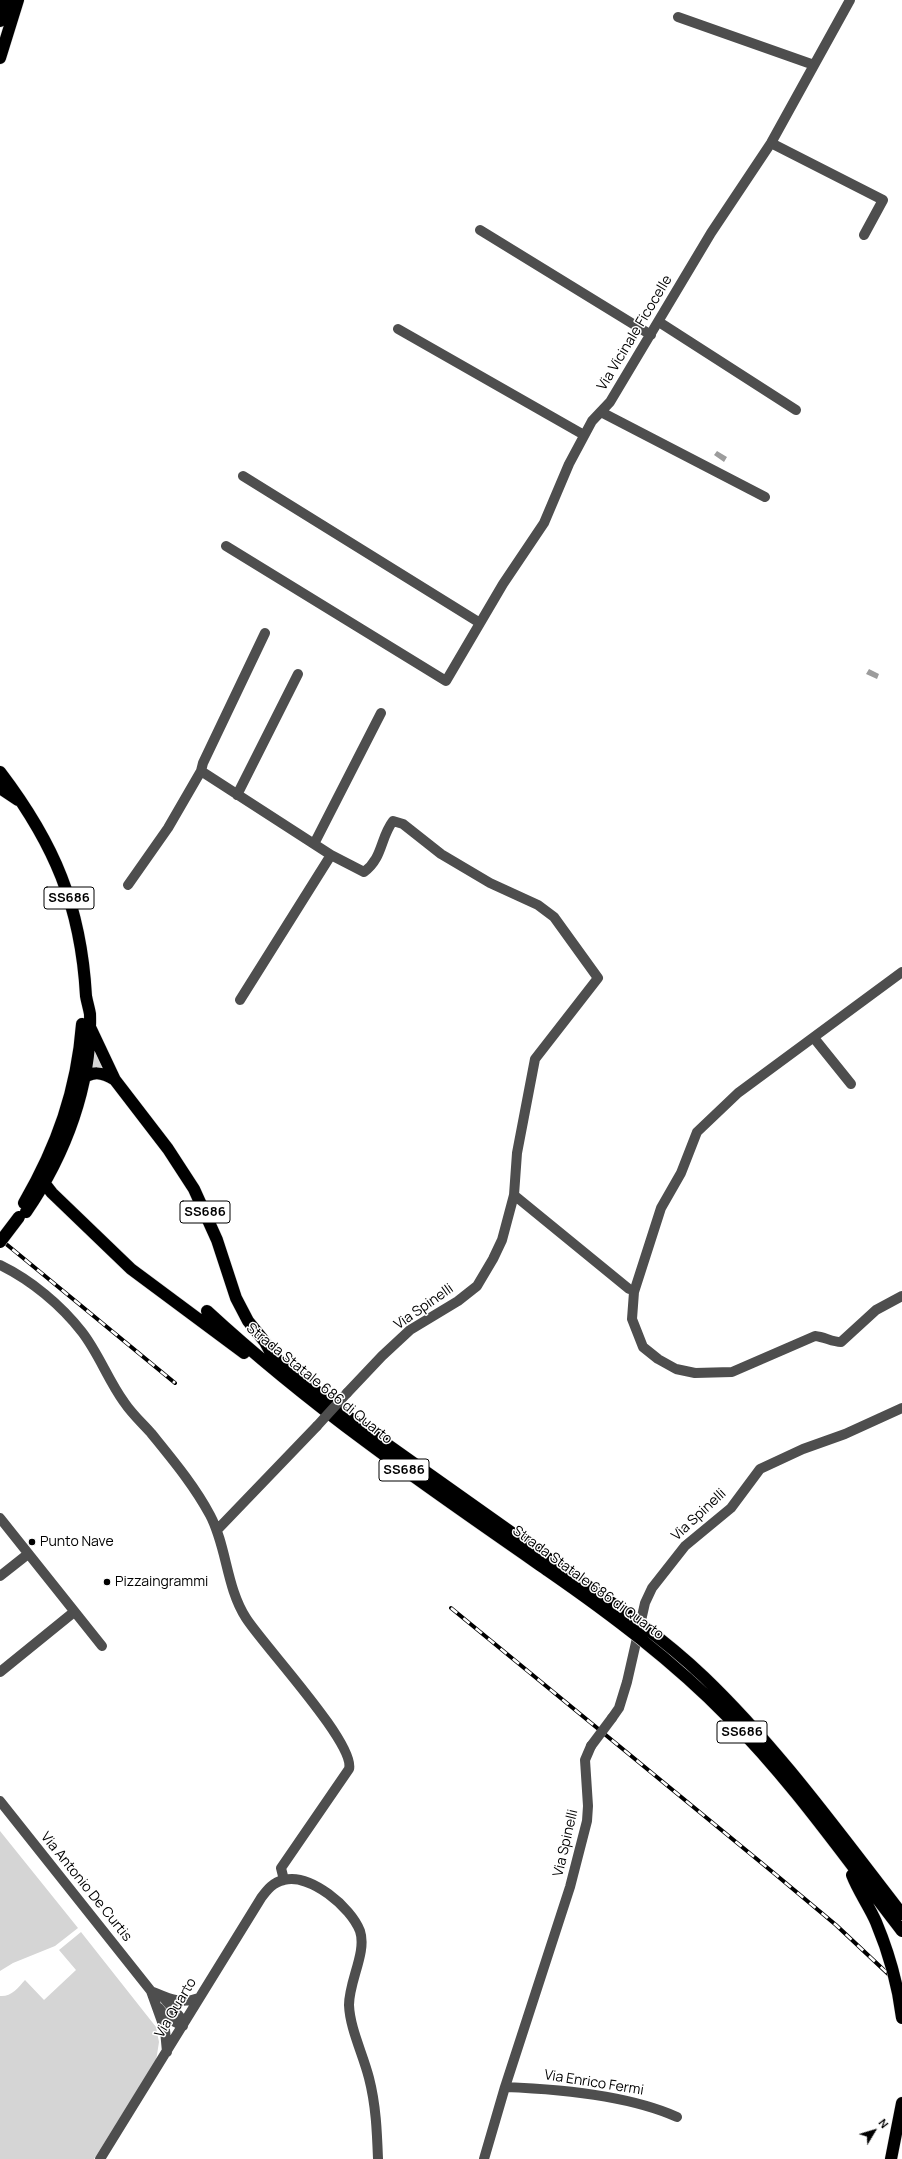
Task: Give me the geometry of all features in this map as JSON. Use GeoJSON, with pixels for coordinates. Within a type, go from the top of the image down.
{"type":"FeatureCollection","features":[{"type":"Feature","properties":{"kind":"highway"},"geometry":{"type":"LineString","coordinates":[[0,21],[6,0]]}},
{"type":"Feature","properties":{"kind":"highway"},"geometry":{"type":"LineString","coordinates":[[0,58],[18,0]]}},
{"type":"Feature","properties":{"kind":"highway","name":"SS686"},"geometry":{"type":"LineString","coordinates":[[0,772],[24,804],[57,864],[74,913],[84,962],[86,1000],[90,1012],[90,1027],[84,1077],[45,1184],[0,1242]]}},
{"type":"Feature","properties":{"kind":"highway"},"geometry":{"type":"LineString","coordinates":[[0,788],[24,804]]}},
{"type":"Feature","properties":{"kind":"highway","name":"SS686"},"geometry":{"type":"LineString","coordinates":[[23,1214],[21,1208],[44,1169],[70,1114],[79,1055],[83,1011],[86,1000]]}},
{"type":"Feature","properties":{"kind":"highway","name":"SS686"},"geometry":{"type":"LineString","coordinates":[[90,1027],[114,1080],[168,1149],[194,1189],[217,1240],[238,1304],[269,1359]]}},
{"type":"Feature","properties":{"kind":"highway","name":"SS686"},"geometry":{"type":"LineString","coordinates":[[84,1077],[95,1072],[104,1074],[114,1080]]}},
{"type":"Feature","properties":{"kind":"highway"},"geometry":{"type":"LineString","coordinates":[[73,1087],[84,1077]]}},
{"type":"Feature","properties":{"kind":"highway","name":"SS686"},"geometry":{"type":"LineString","coordinates":[[44,1169],[45,1184],[60,1201],[131,1269],[250,1357],[269,1359]]}},
{"type":"Feature","properties":{"kind":"highway","name":"SS686"},"geometry":{"type":"LineString","coordinates":[[23,1214],[43,1200],[60,1201]]}},
{"type":"Feature","properties":{"kind":"highway","name":"Strada Statale 686 di Quarto"},"geometry":{"type":"LineString","coordinates":[[207,1311],[269,1359],[382,1454],[650,1632],[693,1668],[724,1696],[793,1775],[902,1914]]}},
{"type":"Feature","properties":{"kind":"highway","name":"Strada Statale 686 di Quarto"},"geometry":{"type":"LineString","coordinates":[[550,1566],[590,1600],[666,1657],[714,1703],[763,1755],[902,1931]]}},
{"type":"Feature","properties":{"kind":"highway"},"geometry":{"type":"LineString","coordinates":[[846,1859],[855,1882],[876,1922],[887,1951],[895,1979],[902,2018]]}},
{"type":"Feature","properties":{"kind":"highway"},"geometry":{"type":"LineString","coordinates":[[891,2159],[902,2103]]}},
{"type":"Feature","properties":{"kind":"highway"},"geometry":{"type":"LineString","coordinates":[[896,2159],[902,2147]]}},
{"type":"Feature","properties":{"kind":"street","name":"Via Vicinale Ficocelle"},"geometry":{"type":"LineString","coordinates":[[226,546],[446,681],[503,584],[544,523],[569,464],[592,421],[610,402],[711,233],[771,142],[850,0]]}},
{"type":"Feature","properties":{"kind":"street"},"geometry":{"type":"LineString","coordinates":[[678,17],[814,65]]}},
{"type":"Feature","properties":{"kind":"street"},"geometry":{"type":"LineString","coordinates":[[771,142],[882,200],[864,235]]}},
{"type":"Feature","properties":{"kind":"street"},"geometry":{"type":"LineString","coordinates":[[480,230],[651,335]]}},
{"type":"Feature","properties":{"kind":"street"},"geometry":{"type":"LineString","coordinates":[[659,322],[796,410]]}},
{"type":"Feature","properties":{"kind":"street"},"geometry":{"type":"LineString","coordinates":[[398,329],[584,435]]}},
{"type":"Feature","properties":{"kind":"street"},"geometry":{"type":"LineString","coordinates":[[601,412],[765,497]]}},
{"type":"Feature","properties":{"kind":"street"},"geometry":{"type":"LineString","coordinates":[[243,476],[480,624]]}},
{"type":"Feature","properties":{"kind":"street"},"geometry":{"type":"LineString","coordinates":[[128,885],[168,828],[201,771],[203,763],[265,633]]}},
{"type":"Feature","properties":{"kind":"street"},"geometry":{"type":"LineString","coordinates":[[237,795],[298,674]]}},
{"type":"Feature","properties":{"kind":"street"},"geometry":{"type":"LineString","coordinates":[[314,844],[381,713]]}},
{"type":"Feature","properties":{"kind":"street"},"geometry":{"type":"LineString","coordinates":[[201,771],[331,855],[240,1000]]}},
{"type":"Feature","properties":{"kind":"street","name":"Via Spinelli"},"geometry":{"type":"LineString","coordinates":[[217,1530],[382,1356],[410,1330],[458,1301],[477,1286],[493,1260],[502,1240],[514,1196],[517,1153],[535,1059],[598,978],[554,917],[538,905],[490,883],[441,854],[403,824],[394,821],[389,828],[382,850],[371,866],[364,872],[331,855]]}},
{"type":"Feature","properties":{"kind":"street"},"geometry":{"type":"LineString","coordinates":[[902,972],[738,1093],[697,1132],[681,1173],[661,1208],[632,1290],[632,1319],[637,1337],[646,1352],[676,1369],[695,1373],[720,1373],[743,1369],[815,1336],[824,1337],[834,1342],[841,1342],[876,1310],[902,1296]]}},
{"type":"Feature","properties":{"kind":"street"},"geometry":{"type":"LineString","coordinates":[[814,1038],[852,1084]]}},
{"type":"Feature","properties":{"kind":"street"},"geometry":{"type":"LineString","coordinates":[[514,1196],[632,1290]]}},
{"type":"Feature","properties":{"kind":"street"},"geometry":{"type":"LineString","coordinates":[[0,1265],[24,1277],[61,1310],[82,1332],[124,1402],[183,1473],[199,1497],[217,1530],[236,1600],[245,1616],[271,1653],[312,1700],[340,1743],[350,1764],[350,1769],[281,1868],[284,1880],[301,1880],[322,1890],[346,1911],[360,1931],[362,1943],[352,1981],[349,2005],[374,2101],[378,2159]]}},
{"type":"Feature","properties":{"kind":"street","name":"Via Spinelli"},"geometry":{"type":"LineString","coordinates":[[484,2159],[504,2087],[570,1887],[587,1821],[588,1806],[585,1760],[590,1746],[619,1708],[627,1682],[644,1603],[652,1588],[685,1546],[731,1508],[760,1468],[803,1449],[845,1434],[902,1408]]}},
{"type":"Feature","properties":{"kind":"street"},"geometry":{"type":"LineString","coordinates":[[0,1518],[102,1646]]}},
{"type":"Feature","properties":{"kind":"street"},"geometry":{"type":"LineString","coordinates":[[0,1576],[28,1554]]}},
{"type":"Feature","properties":{"kind":"street"},"geometry":{"type":"LineString","coordinates":[[0,1672],[74,1612]]}},
{"type":"Feature","properties":{"kind":"street","name":"Via Antonio De Curtis"},"geometry":{"type":"LineString","coordinates":[[0,1801],[158,1998]]}},
{"type":"Feature","properties":{"kind":"street","name":"Via Quarto"},"geometry":{"type":"LineString","coordinates":[[100,2159],[261,1898],[273,1885],[284,1880]]}},
{"type":"Feature","properties":{"kind":"street"},"geometry":{"type":"LineString","coordinates":[[158,1998],[179,2002],[199,1998]]}},
{"type":"Feature","properties":{"kind":"street"},"geometry":{"type":"LineString","coordinates":[[158,1998],[167,2018],[183,2026]]}},
{"type":"Feature","properties":{"kind":"street"},"geometry":{"type":"LineString","coordinates":[[158,1998],[165,2030],[167,2052]]}},
{"type":"Feature","properties":{"kind":"street","name":"Via Enrico Fermi"},"geometry":{"type":"LineString","coordinates":[[504,2087],[556,2089],[654,2107],[677,2117]]}},
{"type":"Feature","properties":{"kind":"shaded area"},"geometry":{"type":"Polygon","coordinates":[[[717,451],[727,457],[724,462],[714,455],[717,451]]]}},
{"type":"Feature","properties":{"kind":"shaded area"},"geometry":{"type":"Polygon","coordinates":[[[869,669],[879,674],[877,679],[866,674],[869,669]]]}},
{"type":"Feature","properties":{"kind":"shaded area"},"geometry":{"type":"Polygon","coordinates":[[[94,1047],[103,1067],[101,1068],[92,1069],[94,1047]]]}},
{"type":"Feature","properties":{"kind":"shaded area"},"geometry":{"type":"Polygon","coordinates":[[[0,1831],[78,1928],[55,1946],[13,1963],[0,1971],[0,1831]]]}},
{"type":"Feature","properties":{"kind":"shaded area"},"geometry":{"type":"Polygon","coordinates":[[[81,1932],[156,2027],[159,2042],[156,2061],[94,2159],[0,2159],[0,1996],[8,1995],[17,1989],[25,1980],[44,2000],[76,1970],[59,1950],[81,1932]]]}},
{"type":"Feature","properties":{"kind":"railway"},"geometry":{"type":"LineString","coordinates":[[0,1239],[175,1383]]}},
{"type":"Feature","properties":{"kind":"railway"},"geometry":{"type":"LineString","coordinates":[[451,1608],[836,1925],[902,1987]]}},
{"type":"Feature","properties":{"kind":"place","name":"Punto Nave"},"geometry":{"type":"Point","coordinates":[32,1542]}},
{"type":"Feature","properties":{"kind":"place","name":"Pizzaingrammi"},"geometry":{"type":"Point","coordinates":[107,1582]}}]}
